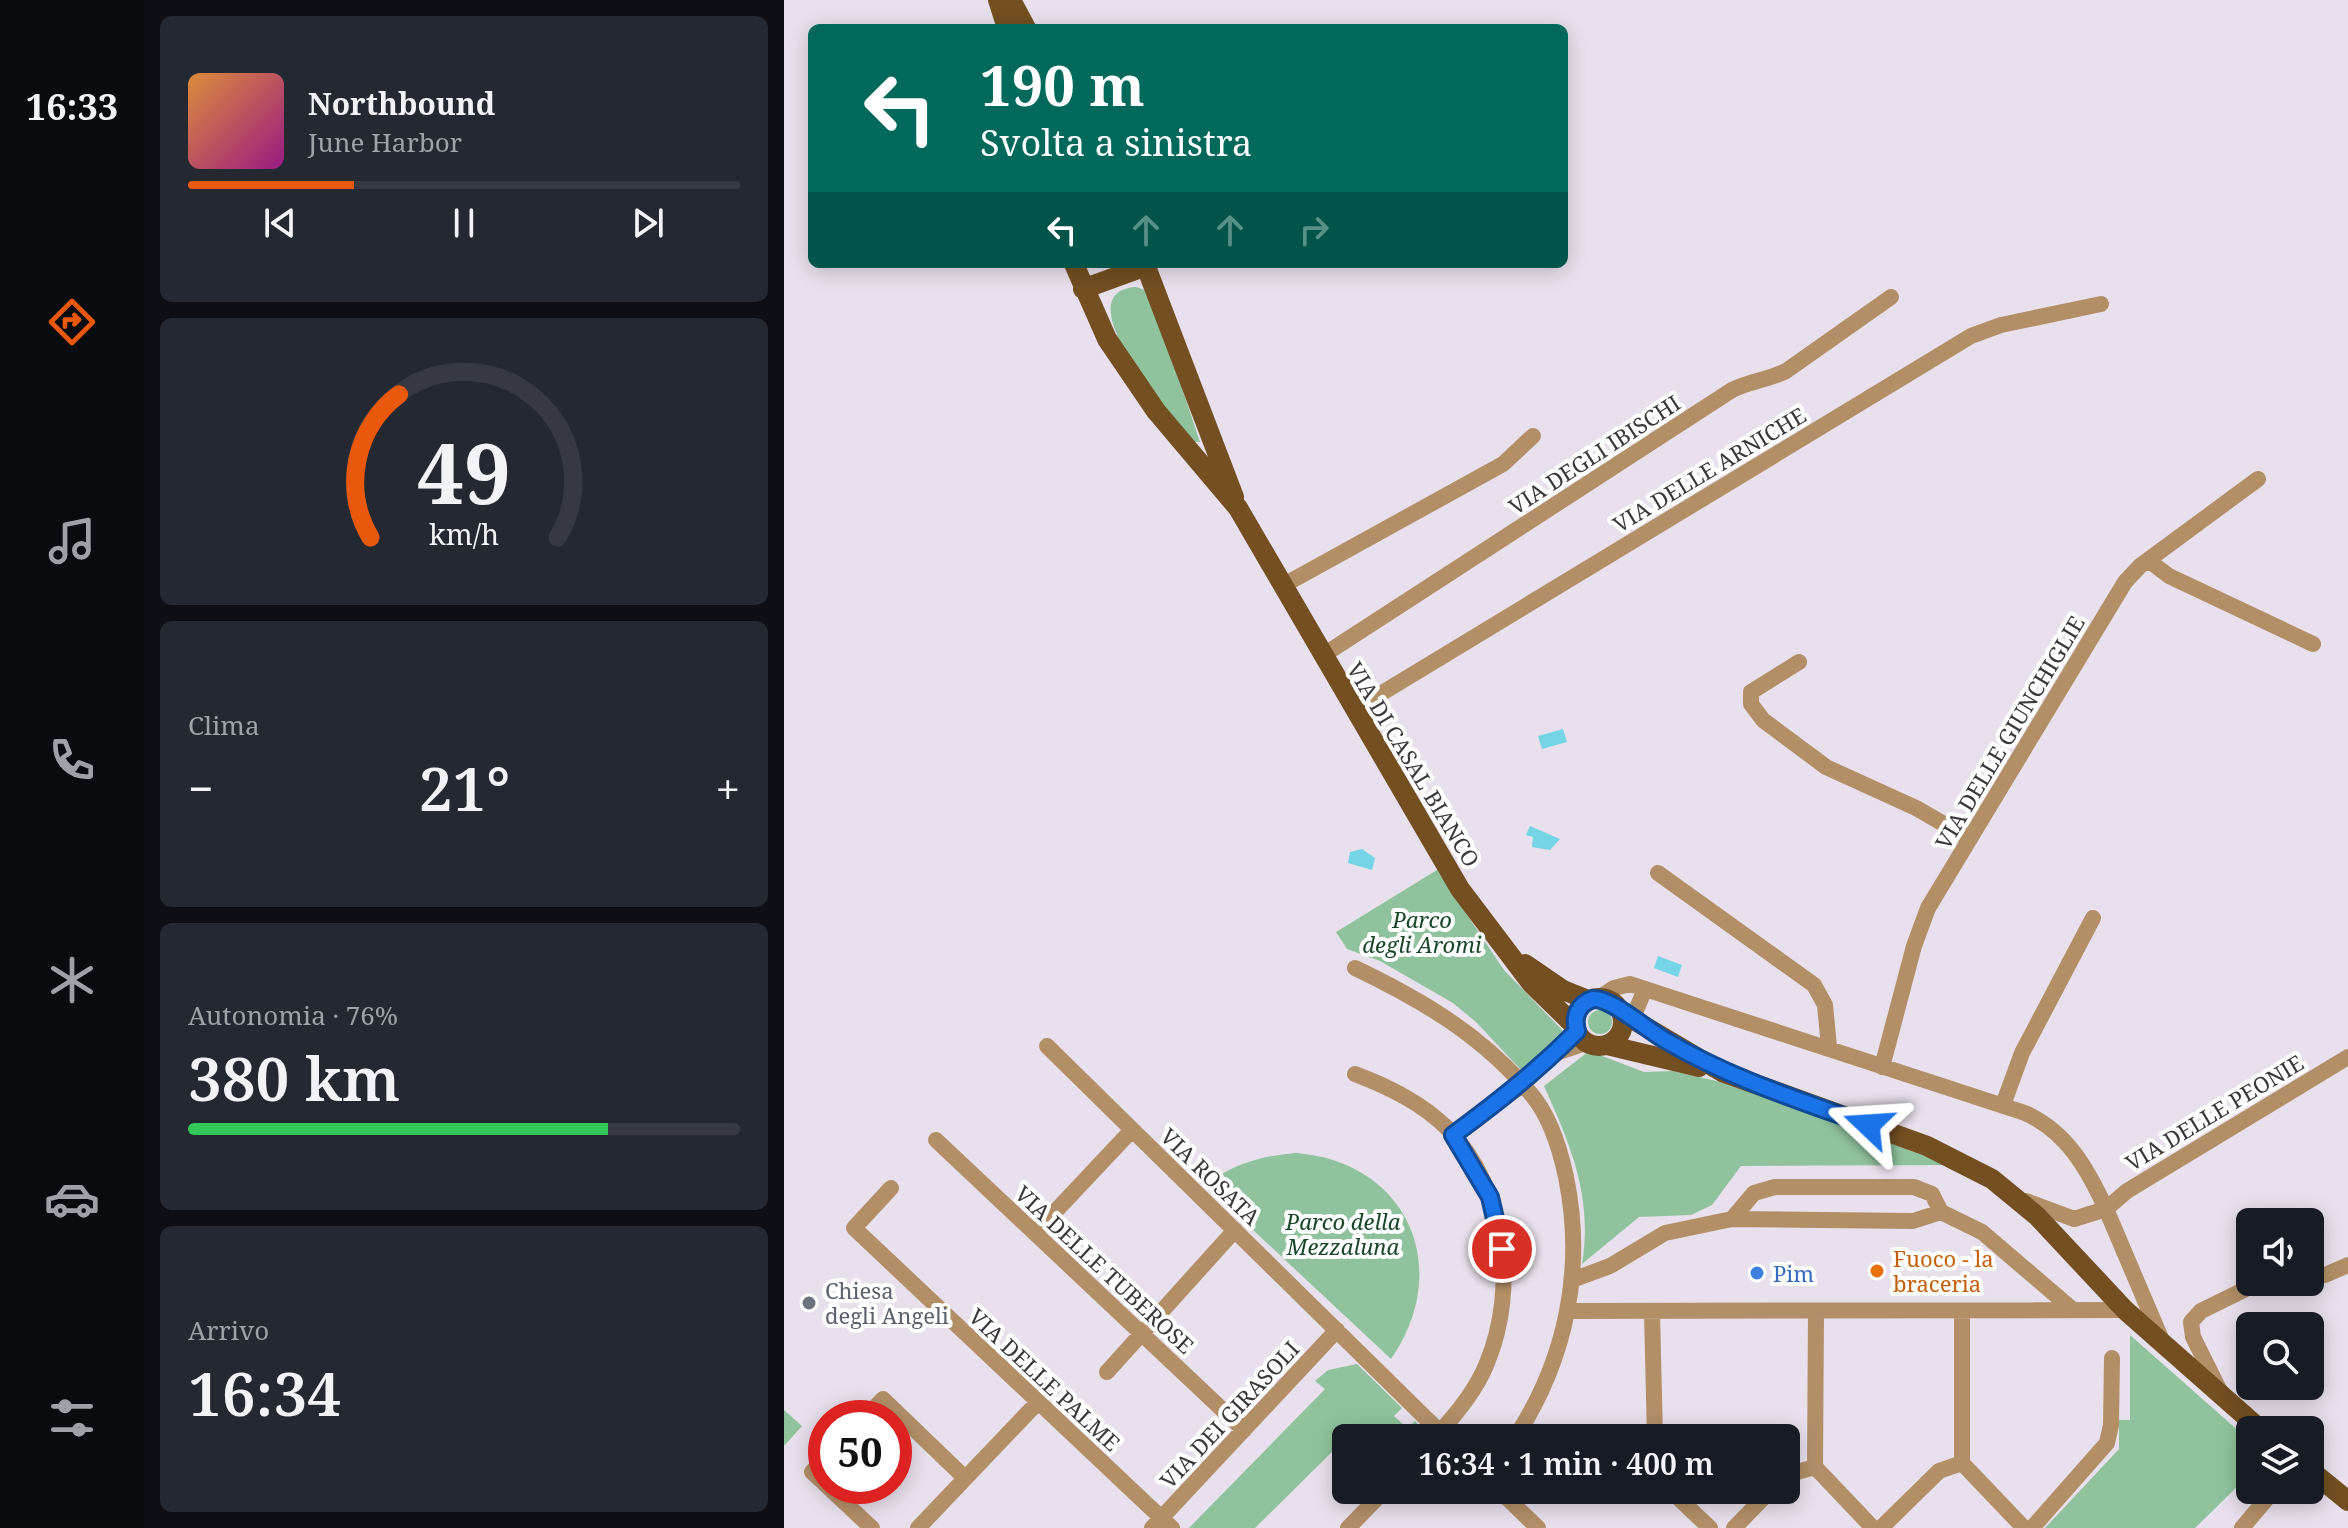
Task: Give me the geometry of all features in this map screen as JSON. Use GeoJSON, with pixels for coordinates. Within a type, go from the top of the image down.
{"type":"FeatureCollection","features":[{"type":"Feature","properties":{"kind":"main road"},"geometry":{"type":"LineString","coordinates":[[998,0],[1006,24]]}},
{"type":"Feature","properties":{"kind":"main road"},"geometry":{"type":"LineString","coordinates":[[1011,0],[1024,24]]}},
{"type":"Feature","properties":{"kind":"main road","name":"VIA DI CASAL BIANCO"},"geometry":{"type":"LineString","coordinates":[[1075,268],[1107,339],[1156,411],[1238,508]]}},
{"type":"Feature","properties":{"kind":"main road"},"geometry":{"type":"LineString","coordinates":[[1083,289],[1137,268]]}},
{"type":"Feature","properties":{"kind":"main road","name":"VIA DI CASAL BIANCO"},"geometry":{"type":"LineString","coordinates":[[1146,268],[1238,508],[1282,586],[1455,880],[1506,950],[1579,1033]]}},
{"type":"Feature","properties":{"kind":"main road"},"geometry":{"type":"LineString","coordinates":[[1506,950],[1563,990],[1590,999],[1613,1002],[1627,1016],[1722,1072]]}},
{"type":"Feature","properties":{"kind":"main road"},"geometry":{"type":"LineString","coordinates":[[1590,999],[1576,1014],[1579,1033],[1607,1045],[1722,1072],[1950,1156],[2016,1196],[2125,1310],[2244,1416]]}},
{"type":"Feature","properties":{"kind":"main road"},"geometry":{"type":"LineString","coordinates":[[1607,1045],[1621,1032],[1627,1016]]}},
{"type":"Feature","properties":{"kind":"main road"},"geometry":{"type":"LineString","coordinates":[[2324,1481],[2348,1501]]}},
{"type":"Feature","properties":{"kind":"street","name":"VIA DEGLI IBISCHI"},"geometry":{"type":"LineString","coordinates":[[1322,656],[1732,390],[1753,379],[1772,378],[1786,371],[1891,297]]}},
{"type":"Feature","properties":{"kind":"street","name":"VIA DELLE ARNICHE"},"geometry":{"type":"LineString","coordinates":[[1354,710],[1974,334],[2001,325],[2101,304]]}},
{"type":"Feature","properties":{"kind":"street"},"geometry":{"type":"LineString","coordinates":[[1282,586],[1503,464],[1533,436]]}},
{"type":"Feature","properties":{"kind":"street","name":"VIA DELLE GIUNCHIGLIE"},"geometry":{"type":"LineString","coordinates":[[1882,1067],[1921,923],[2125,582],[2148,560],[2258,479]]}},
{"type":"Feature","properties":{"kind":"street"},"geometry":{"type":"LineString","coordinates":[[2148,560],[2169,576],[2313,644]]}},
{"type":"Feature","properties":{"kind":"street"},"geometry":{"type":"LineString","coordinates":[[1799,662],[1751,692],[1751,704],[1759,717],[1832,771],[1916,808],[1970,839]]}},
{"type":"Feature","properties":{"kind":"street"},"geometry":{"type":"LineString","coordinates":[[1658,873],[1814,985],[1825,1005],[1829,1047]]}},
{"type":"Feature","properties":{"kind":"street"},"geometry":{"type":"LineString","coordinates":[[2003,1105],[2022,1053],[2093,918]]}},
{"type":"Feature","properties":{"kind":"street"},"geometry":{"type":"LineString","coordinates":[[1355,968],[1441,1014],[1479,1041],[1522,1085],[1544,1116],[1561,1156],[1572,1212],[1572,1280],[1568,1311],[1551,1372],[1523,1424]]}},
{"type":"Feature","properties":{"kind":"street"},"geometry":{"type":"LineString","coordinates":[[1627,1016],[1638,987]]}},
{"type":"Feature","properties":{"kind":"street"},"geometry":{"type":"LineString","coordinates":[[1590,999],[1614,988],[1638,987],[1829,1047],[2032,1116],[2069,1144],[2106,1209],[2132,1275],[2167,1349]]}},
{"type":"Feature","properties":{"kind":"street"},"geometry":{"type":"LineString","coordinates":[[1453,1135],[1522,1085],[1579,1033]]}},
{"type":"Feature","properties":{"kind":"street","name":"VIA ROSATA"},"geometry":{"type":"LineString","coordinates":[[1047,1046],[1337,1330],[1428,1424]]}},
{"type":"Feature","properties":{"kind":"street","name":"VIA DELLE PEONIE"},"geometry":{"type":"LineString","coordinates":[[2106,1209],[2127,1191],[2348,1057]]}},
{"type":"Feature","properties":{"kind":"street"},"geometry":{"type":"LineString","coordinates":[[1355,1074],[1408,1098],[1453,1135],[1494,1206],[1502,1249],[1503,1284],[1497,1330],[1487,1363],[1471,1393],[1449,1424]]}},
{"type":"Feature","properties":{"kind":"street"},"geometry":{"type":"LineString","coordinates":[[1035,1233],[1132,1130]]}},
{"type":"Feature","properties":{"kind":"street","name":"VIA DELLE TUBEROSE"},"geometry":{"type":"LineString","coordinates":[[936,1140],[1244,1430]]}},
{"type":"Feature","properties":{"kind":"street"},"geometry":{"type":"LineString","coordinates":[[1732,1219],[1754,1193],[1775,1187],[1920,1188],[1932,1194],[1941,1212],[1982,1232],[2072,1309]]}},
{"type":"Feature","properties":{"kind":"street","name":"VIA DELLE PALME"},"geometry":{"type":"LineString","coordinates":[[891,1188],[854,1228],[1038,1402],[1162,1525]]}},
{"type":"Feature","properties":{"kind":"street"},"geometry":{"type":"LineString","coordinates":[[2016,1196],[2069,1218],[2084,1218],[2106,1209]]}},
{"type":"Feature","properties":{"kind":"street"},"geometry":{"type":"LineString","coordinates":[[1572,1280],[1610,1266],[1665,1233],[1732,1219],[1913,1221],[1941,1212]]}},
{"type":"Feature","properties":{"kind":"street"},"geometry":{"type":"LineString","coordinates":[[1107,1372],[1235,1230]]}},
{"type":"Feature","properties":{"kind":"street"},"geometry":{"type":"LineString","coordinates":[[2324,1274],[2348,1265]]}},
{"type":"Feature","properties":{"kind":"street"},"geometry":{"type":"LineString","coordinates":[[2072,1309],[2096,1298],[2096,1277]]}},
{"type":"Feature","properties":{"kind":"street"},"geometry":{"type":"LineString","coordinates":[[2223,1398],[2193,1337],[2191,1322],[2201,1311],[2236,1294]]}},
{"type":"Feature","properties":{"kind":"street"},"geometry":{"type":"LineString","coordinates":[[1568,1311],[1816,1313],[2125,1310]]}},
{"type":"Feature","properties":{"kind":"street"},"geometry":{"type":"LineString","coordinates":[[1962,1312],[1962,1463],[2024,1528]]}},
{"type":"Feature","properties":{"kind":"street"},"geometry":{"type":"LineString","coordinates":[[1652,1313],[1655,1424]]}},
{"type":"Feature","properties":{"kind":"street"},"geometry":{"type":"LineString","coordinates":[[1816,1313],[1815,1467],[1873,1528]]}},
{"type":"Feature","properties":{"kind":"street","name":"VIA DEI GIRASOLI"},"geometry":{"type":"LineString","coordinates":[[1162,1525],[1244,1430],[1337,1330]]}},
{"type":"Feature","properties":{"kind":"street"},"geometry":{"type":"LineString","coordinates":[[2032,1528],[2107,1443],[2111,1425],[2112,1358]]}},
{"type":"Feature","properties":{"kind":"street"},"geometry":{"type":"LineString","coordinates":[[918,1528],[1038,1402]]}},
{"type":"Feature","properties":{"kind":"street"},"geometry":{"type":"LineString","coordinates":[[912,1427],[965,1478]]}},
{"type":"Feature","properties":{"kind":"street"},"geometry":{"type":"LineString","coordinates":[[1881,1528],[1939,1471],[1962,1463]]}},
{"type":"Feature","properties":{"kind":"street"},"geometry":{"type":"LineString","coordinates":[[1800,1471],[1815,1467]]}},
{"type":"Feature","properties":{"kind":"street"},"geometry":{"type":"LineString","coordinates":[[846,1504],[872,1528]]}},
{"type":"Feature","properties":{"kind":"street"},"geometry":{"type":"LineString","coordinates":[[1348,1528],[1371,1504]]}},
{"type":"Feature","properties":{"kind":"street"},"geometry":{"type":"LineString","coordinates":[[1513,1504],[1538,1528]]}},
{"type":"Feature","properties":{"kind":"street"},"geometry":{"type":"LineString","coordinates":[[1685,1504],[1710,1528]]}},
{"type":"Feature","properties":{"kind":"street"},"geometry":{"type":"LineString","coordinates":[[1734,1528],[1757,1504]]}},
{"type":"Feature","properties":{"kind":"street"},"geometry":{"type":"LineString","coordinates":[[2242,1528],[2262,1504]]}},
{"type":"Feature","properties":{"kind":"green space"},"geometry":{"type":"Polygon","coordinates":[[[1136,287],[1145,290],[1155,307],[1200,442],[1193,442],[1179,429],[1140,375],[1114,328],[1111,308],[1117,294],[1136,287]]]}},
{"type":"Feature","properties":{"kind":"green space","name":"Parco degli Aromi"},"geometry":{"type":"Polygon","coordinates":[[[1437,870],[1504,970],[1566,1034],[1521,1070],[1476,1022],[1453,1003],[1380,961],[1347,949],[1336,932],[1437,870]]]}},
{"type":"Feature","properties":{"kind":"green space"},"geometry":{"type":"Polygon","coordinates":[[[1600,1010],[1608,1014],[1612,1022],[1608,1030],[1600,1034],[1592,1030],[1588,1022],[1592,1014],[1600,1010]]]}},
{"type":"Feature","properties":{"kind":"green space"},"geometry":{"type":"Polygon","coordinates":[[[1589,1051],[1644,1072],[1672,1071],[1721,1082],[1950,1165],[1741,1166],[1712,1205],[1691,1215],[1639,1217],[1582,1264],[1585,1240],[1582,1194],[1571,1151],[1544,1086],[1589,1051]]]}},
{"type":"Feature","properties":{"kind":"green space","name":"Parco della Mezzaluna"},"geometry":{"type":"Polygon","coordinates":[[[1296,1153],[1335,1161],[1367,1176],[1392,1198],[1409,1225],[1418,1256],[1418,1290],[1410,1324],[1391,1359],[1205,1185],[1248,1162],[1296,1153]]]}},
{"type":"Feature","properties":{"kind":"green space"},"geometry":{"type":"Polygon","coordinates":[[[2130,1335],[2236,1429],[2236,1488],[2195,1528],[2045,1528],[2119,1449],[2119,1420],[2130,1420],[2130,1335]]]}},
{"type":"Feature","properties":{"kind":"green space"},"geometry":{"type":"Polygon","coordinates":[[[1357,1364],[1402,1408],[1394,1416],[1403,1424],[1332,1424],[1332,1452],[1255,1528],[1189,1528],[1325,1389],[1315,1381],[1328,1370],[1357,1364]]]}},
{"type":"Feature","properties":{"kind":"green space"},"geometry":{"type":"Polygon","coordinates":[[[784,1410],[802,1426],[785,1445],[784,1444],[784,1410]]]}},
{"type":"Feature","properties":{"kind":"water"},"geometry":{"type":"Polygon","coordinates":[[[1563,729],[1567,742],[1542,749],[1538,736],[1563,729]]]}},
{"type":"Feature","properties":{"kind":"water"},"geometry":{"type":"Polygon","coordinates":[[[1530,826],[1560,839],[1550,850],[1532,847],[1533,837],[1526,835],[1530,826]]]}},
{"type":"Feature","properties":{"kind":"water"},"geometry":{"type":"Polygon","coordinates":[[[1362,849],[1375,858],[1372,870],[1348,863],[1350,852],[1362,849]]]}},
{"type":"Feature","properties":{"kind":"water"},"geometry":{"type":"Polygon","coordinates":[[[1658,956],[1682,965],[1678,977],[1654,968],[1658,956]]]}},
{"type":"Feature","properties":{"kind":"place","name":"Fuoco - la braceria"},"geometry":{"type":"Point","coordinates":[1877,1271]}},
{"type":"Feature","properties":{"kind":"place","name":"Pim"},"geometry":{"type":"Point","coordinates":[1757,1273]}},
{"type":"Feature","properties":{"kind":"place","name":"Chiesa degli Angeli"},"geometry":{"type":"Point","coordinates":[809,1303]}},
{"type":"Feature","properties":{"kind":"route"},"geometry":{"type":"LineString","coordinates":[[1502,1249],[1494,1206],[1482,1180],[1453,1135],[1522,1085],[1555,1055],[1577,1031],[1576,1014],[1588,1000],[1599,998],[1613,1002],[1638,1024],[1722,1072],[1868,1125]]}}]}
